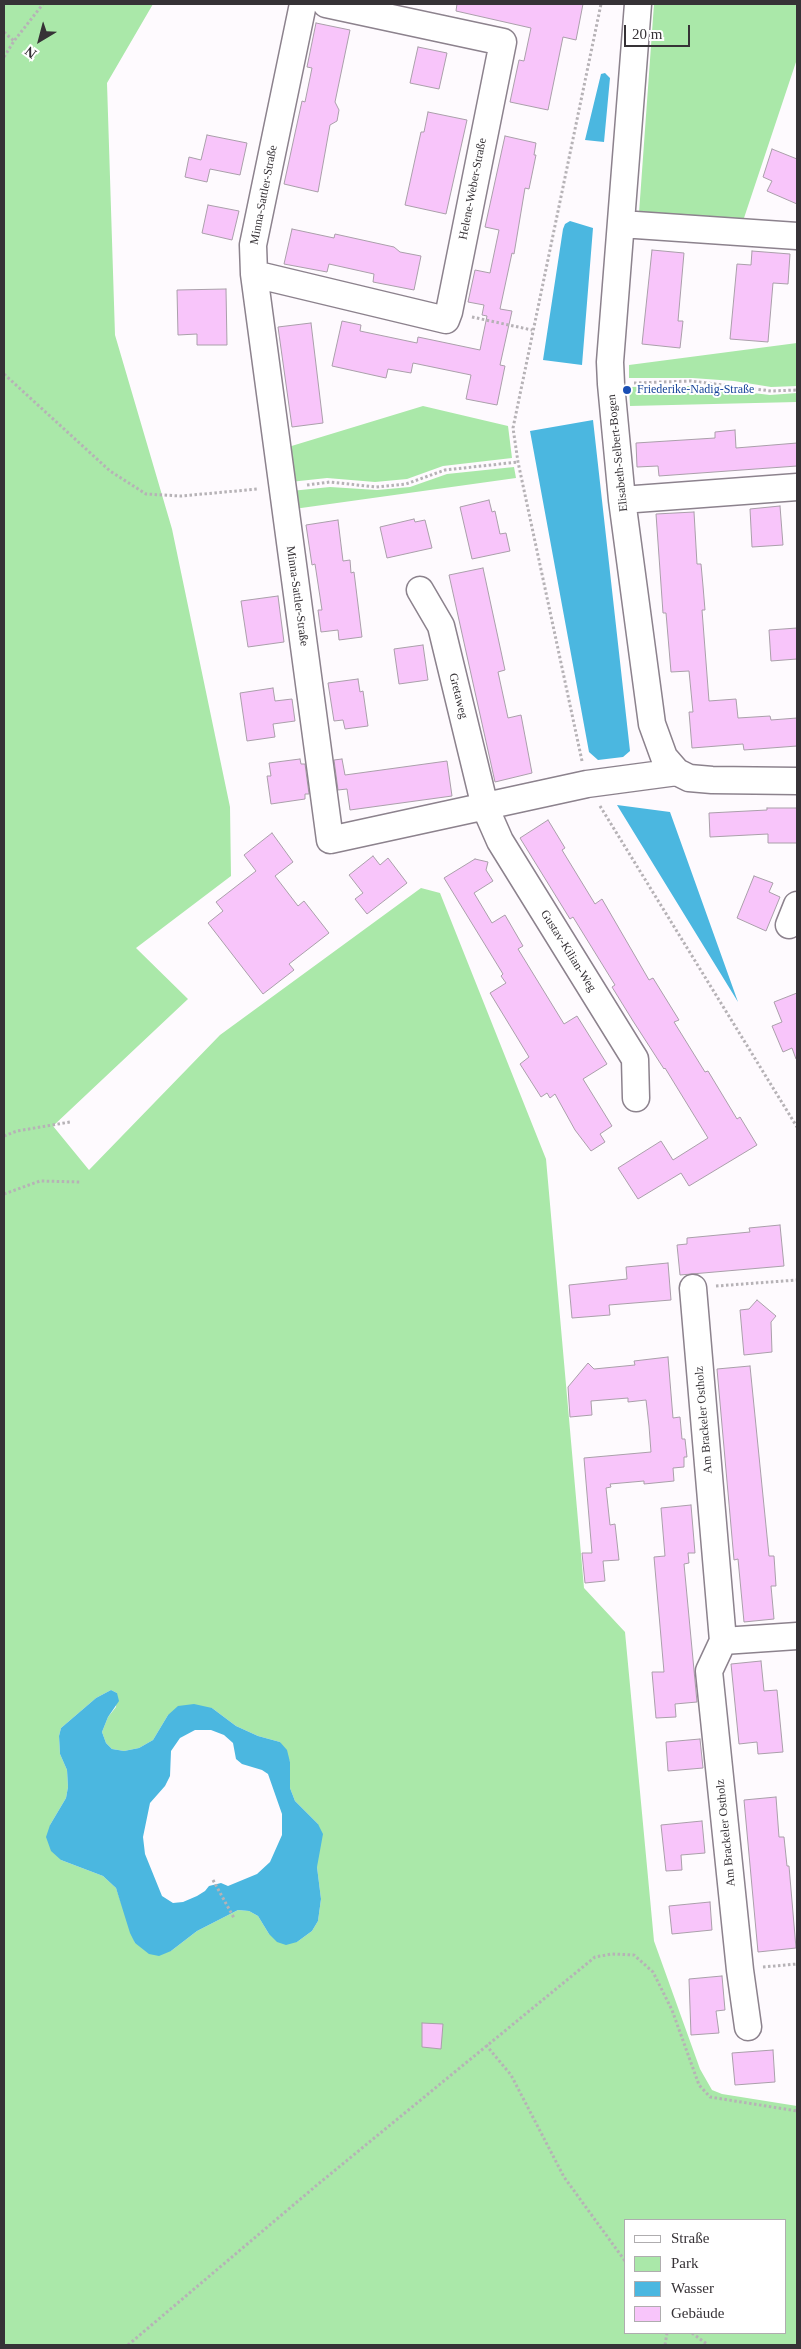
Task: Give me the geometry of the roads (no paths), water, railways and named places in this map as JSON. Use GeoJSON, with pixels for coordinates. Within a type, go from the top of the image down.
{"type":"FeatureCollection","features":[{"type":"Feature","properties":{"kind":"street","name":"Minna-Sattler-Straße"},"geometry":{"type":"LineString","coordinates":[[303,4],[253,245],[254,274],[330,840],[587,784],[677,772]]}},
{"type":"Feature","properties":{"kind":"street","name":"Helene-Weber-Straße"},"geometry":{"type":"LineString","coordinates":[[254,274],[446,320],[449,312],[503,42],[326,4]]}},
{"type":"Feature","properties":{"kind":"street","name":"Elisabeth-Selbert-Bogen"},"geometry":{"type":"LineString","coordinates":[[638,4],[611,384],[622,500],[652,724],[664,757],[677,772]]}},
{"type":"Feature","properties":{"kind":"street"},"geometry":{"type":"LineString","coordinates":[[621,224],[797,236]]}},
{"type":"Feature","properties":{"kind":"street"},"geometry":{"type":"LineString","coordinates":[[622,500],[797,487]]}},
{"type":"Feature","properties":{"kind":"street","name":"Gretaweg"},"geometry":{"type":"LineString","coordinates":[[420,590],[441,626],[485,807]]}},
{"type":"Feature","properties":{"kind":"street"},"geometry":{"type":"LineString","coordinates":[[677,772],[689,778],[712,780],[797,781]]}},
{"type":"Feature","properties":{"kind":"street","name":"Gustav-Kilian-Weg"},"geometry":{"type":"LineString","coordinates":[[485,807],[500,841],[635,1059],[636,1098]]}},
{"type":"Feature","properties":{"kind":"street","name":"Am Brackeler Ostholz"},"geometry":{"type":"LineString","coordinates":[[693,1288],[723,1642],[709,1671],[740,1970],[748,2027]]}},
{"type":"Feature","properties":{"kind":"street"},"geometry":{"type":"LineString","coordinates":[[723,1642],[797,1636]]}},
{"type":"Feature","properties":{"kind":"water"},"geometry":{"type":"Polygon","coordinates":[[[605,73],[610,78],[604,142],[585,140],[601,74],[605,73]]]}},
{"type":"Feature","properties":{"kind":"water"},"geometry":{"type":"Polygon","coordinates":[[[570,221],[593,228],[582,365],[543,360],[563,229],[565,224],[570,221]]]}},
{"type":"Feature","properties":{"kind":"water"},"geometry":{"type":"Polygon","coordinates":[[[593,420],[630,751],[623,757],[598,760],[589,752],[530,431],[593,420]]]}},
{"type":"Feature","properties":{"kind":"water"},"geometry":{"type":"Polygon","coordinates":[[[617,805],[670,812],[738,1002],[617,805]]]}},
{"type":"Feature","properties":{"kind":"water"},"geometry":{"type":"Polygon","coordinates":[[[111,1690],[117,1693],[119,1701],[108,1717],[102,1732],[106,1743],[112,1749],[124,1751],[139,1748],[153,1740],[168,1715],[178,1706],[194,1704],[212,1708],[236,1726],[258,1736],[280,1742],[287,1750],[290,1762],[290,1788],[295,1801],[318,1824],[323,1834],[317,1867],[321,1899],[318,1921],[312,1931],[297,1942],[286,1945],[277,1942],[269,1934],[258,1916],[249,1911],[238,1910],[197,1931],[171,1951],[159,1956],[149,1954],[135,1943],[116,1888],[103,1876],[61,1860],[51,1851],[46,1837],[50,1825],[66,1798],[68,1787],[67,1770],[60,1754],[59,1736],[61,1728],[96,1698],[111,1690]],[[195,1730],[180,1738],[171,1751],[170,1776],[165,1786],[150,1803],[143,1837],[145,1854],[162,1896],[173,1903],[183,1902],[197,1896],[209,1886],[221,1883],[228,1886],[257,1874],[270,1862],[282,1835],[282,1814],[268,1774],[262,1770],[242,1764],[236,1759],[233,1743],[224,1735],[211,1730],[195,1730]]]}},
{"type":"Feature","properties":{"kind":"place","name":"Friederike-Nadig-Straße"},"geometry":{"type":"Point","coordinates":[627,390]}}]}
